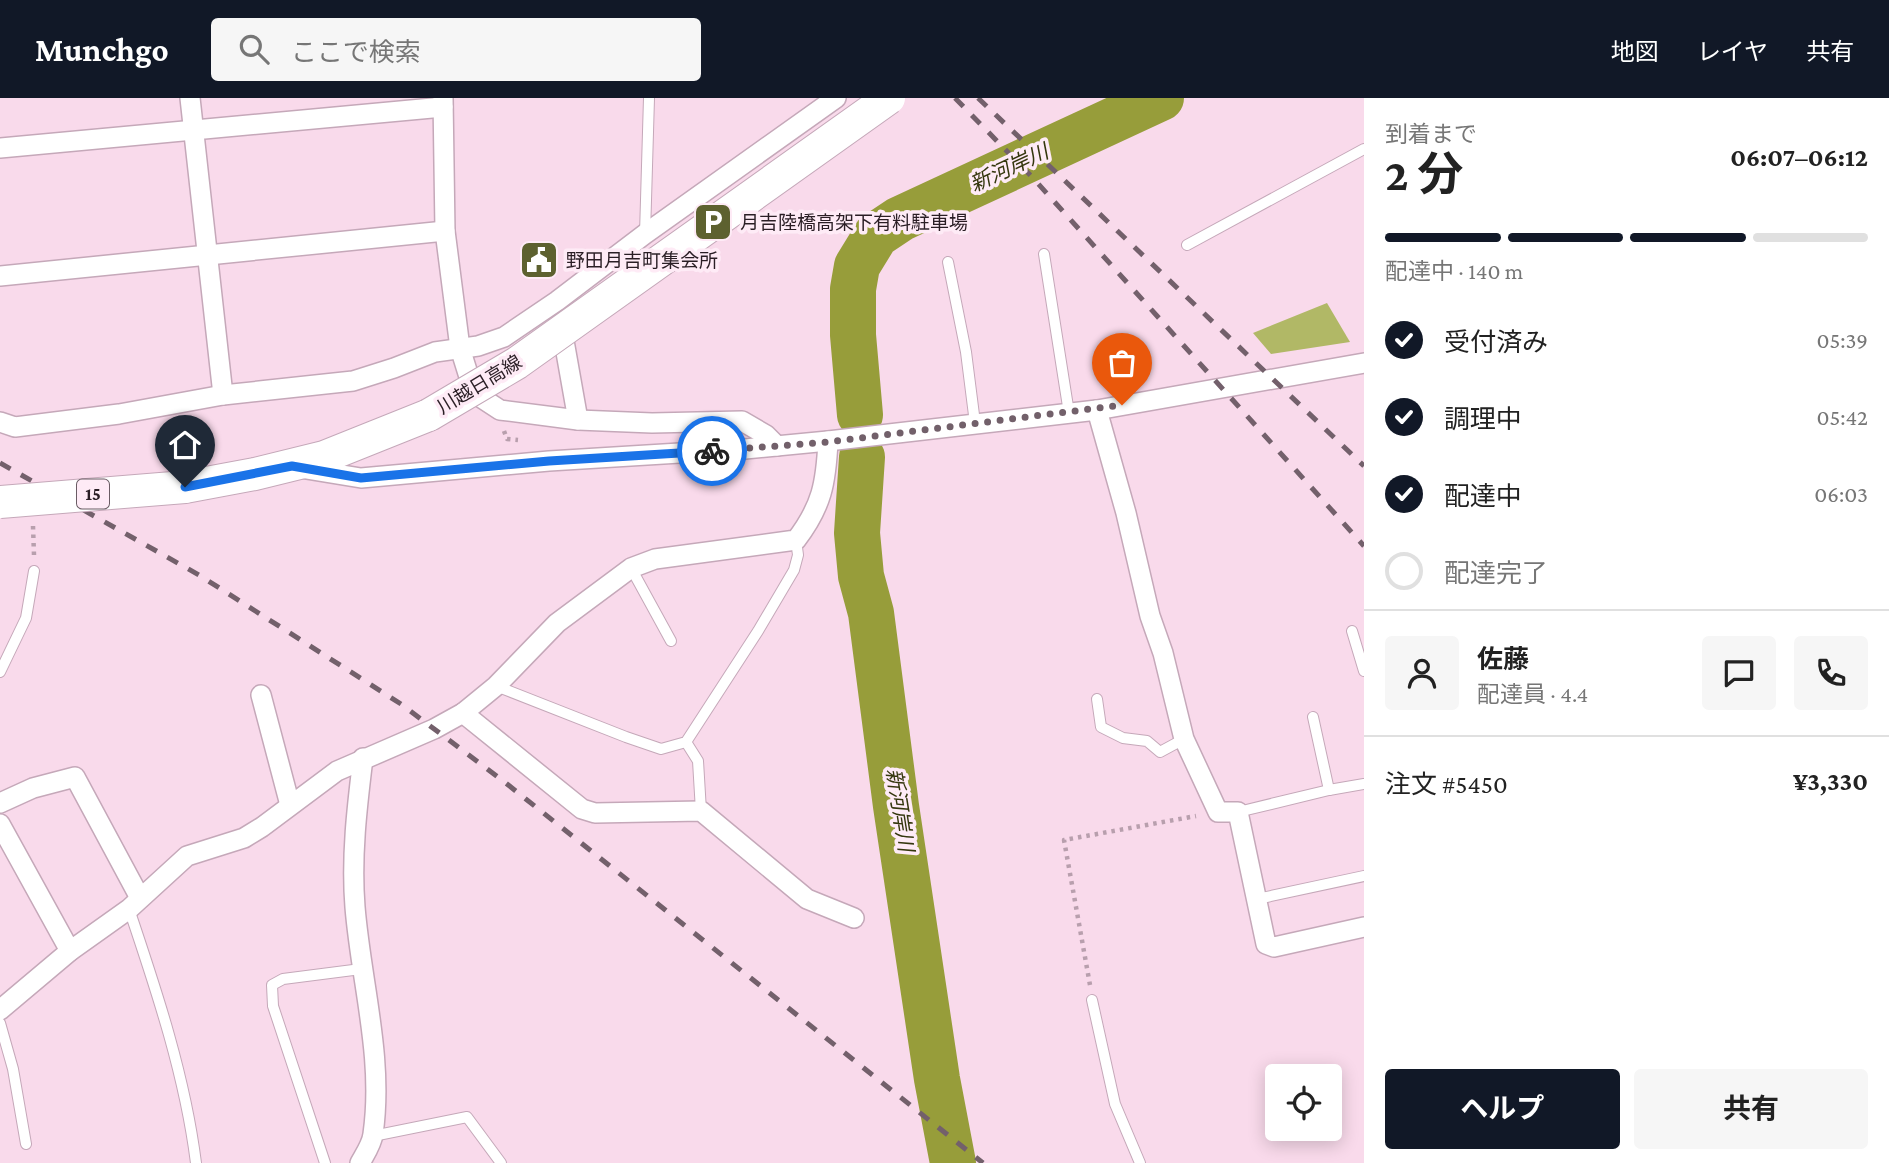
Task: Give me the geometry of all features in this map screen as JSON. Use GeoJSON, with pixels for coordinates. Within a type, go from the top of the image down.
{"type":"FeatureCollection","features":[{"type":"Feature","properties":{"kind":"main road","name":"川越日高線"},"geometry":{"type":"LineString","coordinates":[[0,502],[185,487],[292,466],[324,457],[429,415],[517,363],[889,98]]}},
{"type":"Feature","properties":{"kind":"street"},"geometry":{"type":"LineString","coordinates":[[190,98],[223,395]]}},
{"type":"Feature","properties":{"kind":"street"},"geometry":{"type":"LineString","coordinates":[[0,422],[15,427],[118,414],[223,395],[352,380],[435,352],[478,346],[504,337],[558,301],[826,101]]}},
{"type":"Feature","properties":{"kind":"street"},"geometry":{"type":"LineString","coordinates":[[0,148],[443,103],[445,230],[460,348],[474,393],[500,410],[578,420],[652,423],[742,421],[766,435],[777,446]]}},
{"type":"Feature","properties":{"kind":"street"},"geometry":{"type":"LineString","coordinates":[[0,276],[445,230]]}},
{"type":"Feature","properties":{"kind":"street"},"geometry":{"type":"LineString","coordinates":[[558,301],[578,420]]}},
{"type":"Feature","properties":{"kind":"street"},"geometry":{"type":"LineString","coordinates":[[292,466],[361,478],[549,461],[828,442],[1097,410],[1364,363]]}},
{"type":"Feature","properties":{"kind":"street"},"geometry":{"type":"LineString","coordinates":[[1097,410],[1184,738],[1218,811],[1238,812],[1266,944],[1274,947],[1364,927]]}},
{"type":"Feature","properties":{"kind":"street"},"geometry":{"type":"LineString","coordinates":[[0,1010],[70,951],[134,904],[187,856],[244,838],[337,771],[463,713],[496,685],[558,622],[631,568],[654,559],[796,540],[819,504],[826,479],[828,442]]}},
{"type":"Feature","properties":{"kind":"street"},"geometry":{"type":"LineString","coordinates":[[261,695],[290,805]]}},
{"type":"Feature","properties":{"kind":"street"},"geometry":{"type":"LineString","coordinates":[[463,713],[582,809],[594,813],[701,811],[807,899],[854,918]]}},
{"type":"Feature","properties":{"kind":"street"},"geometry":{"type":"LineString","coordinates":[[360,1163],[373,1136],[374,1064],[370,1010],[361,969],[354,874],[363,758]]}},
{"type":"Feature","properties":{"kind":"street"},"geometry":{"type":"LineString","coordinates":[[0,803],[33,788],[75,777],[134,904]]}},
{"type":"Feature","properties":{"kind":"street"},"geometry":{"type":"LineString","coordinates":[[0,824],[70,951]]}},
{"type":"Feature","properties":{"kind":"lane"},"geometry":{"type":"LineString","coordinates":[[645,234],[649,98]]}},
{"type":"Feature","properties":{"kind":"lane"},"geometry":{"type":"LineString","coordinates":[[1186,245],[1364,149]]}},
{"type":"Feature","properties":{"kind":"lane"},"geometry":{"type":"LineString","coordinates":[[1044,254],[1069,413]]}},
{"type":"Feature","properties":{"kind":"lane"},"geometry":{"type":"LineString","coordinates":[[948,262],[966,352],[975,423]]}},
{"type":"Feature","properties":{"kind":"lane"},"geometry":{"type":"LineString","coordinates":[[496,685],[626,737],[661,748],[686,742],[794,570],[798,555],[796,540]]}},
{"type":"Feature","properties":{"kind":"lane"},"geometry":{"type":"LineString","coordinates":[[631,568],[671,641]]}},
{"type":"Feature","properties":{"kind":"lane"},"geometry":{"type":"LineString","coordinates":[[0,672],[26,618],[34,571]]}},
{"type":"Feature","properties":{"kind":"lane"},"geometry":{"type":"LineString","coordinates":[[1352,631],[1364,671]]}},
{"type":"Feature","properties":{"kind":"lane"},"geometry":{"type":"LineString","coordinates":[[1097,699],[1101,727],[1123,738],[1147,741],[1160,752],[1184,738]]}},
{"type":"Feature","properties":{"kind":"lane"},"geometry":{"type":"LineString","coordinates":[[1312,717],[1329,790]]}},
{"type":"Feature","properties":{"kind":"lane"},"geometry":{"type":"LineString","coordinates":[[686,742],[698,761],[701,811]]}},
{"type":"Feature","properties":{"kind":"lane"},"geometry":{"type":"LineString","coordinates":[[1238,812],[1364,784]]}},
{"type":"Feature","properties":{"kind":"lane"},"geometry":{"type":"LineString","coordinates":[[1257,899],[1364,876]]}},
{"type":"Feature","properties":{"kind":"lane"},"geometry":{"type":"LineString","coordinates":[[134,904],[162,1007],[196,1163]]}},
{"type":"Feature","properties":{"kind":"lane"},"geometry":{"type":"LineString","coordinates":[[325,1163],[273,1006],[272,985],[283,979],[361,969]]}},
{"type":"Feature","properties":{"kind":"lane"},"geometry":{"type":"LineString","coordinates":[[1093,1000],[1115,1104],[1140,1163]]}},
{"type":"Feature","properties":{"kind":"lane"},"geometry":{"type":"LineString","coordinates":[[0,1023],[13,1069],[26,1144]]}},
{"type":"Feature","properties":{"kind":"lane"},"geometry":{"type":"LineString","coordinates":[[373,1136],[467,1117],[501,1163]]}},
{"type":"Feature","properties":{"kind":"path"},"geometry":{"type":"LineString","coordinates":[[500,410],[500,425],[507,439],[539,446],[549,461]]}},
{"type":"Feature","properties":{"kind":"path"},"geometry":{"type":"LineString","coordinates":[[33,518],[34,571]]}},
{"type":"Feature","properties":{"kind":"path"},"geometry":{"type":"LineString","coordinates":[[1093,1000],[1064,840],[1218,811]]}},
{"type":"Feature","properties":{"kind":"green space"},"geometry":{"type":"Polygon","coordinates":[[[1327,303],[1350,342],[1271,354],[1253,333],[1327,303]]]}},
{"type":"Feature","properties":{"kind":"waterway","name":"新河岸川"},"geometry":{"type":"LineString","coordinates":[[860,415],[853,335],[853,289],[857,266],[876,235],[900,219],[1161,98]]}},
{"type":"Feature","properties":{"kind":"waterway","name":"新河岸川"},"geometry":{"type":"LineString","coordinates":[[862,457],[857,533],[861,576],[871,613],[896,806],[937,1079],[953,1163]]}},
{"type":"Feature","properties":{"kind":"railway"},"geometry":{"type":"LineString","coordinates":[[955,98],[1033,178],[1364,546]]}},
{"type":"Feature","properties":{"kind":"railway"},"geometry":{"type":"LineString","coordinates":[[978,98],[1364,466]]}},
{"type":"Feature","properties":{"kind":"railway"},"geometry":{"type":"LineString","coordinates":[[0,463],[199,575],[401,704],[502,780],[983,1163]]}},
{"type":"Feature","properties":{"kind":"way so far"},"geometry":{"type":"LineString","coordinates":[[712,451],[828,442],[1122,405]]}},
{"type":"Feature","properties":{"kind":"place","name":"月吉陸橋高架下有料駐車場"},"geometry":{"type":"Point","coordinates":[713,222]}},
{"type":"Feature","properties":{"kind":"place","name":"野田月吉町集会所"},"geometry":{"type":"Point","coordinates":[539,260]}},
{"type":"Feature","properties":{"kind":"route"},"geometry":{"type":"LineString","coordinates":[[185,487],[292,466],[361,478],[549,461],[712,451]]}}]}
